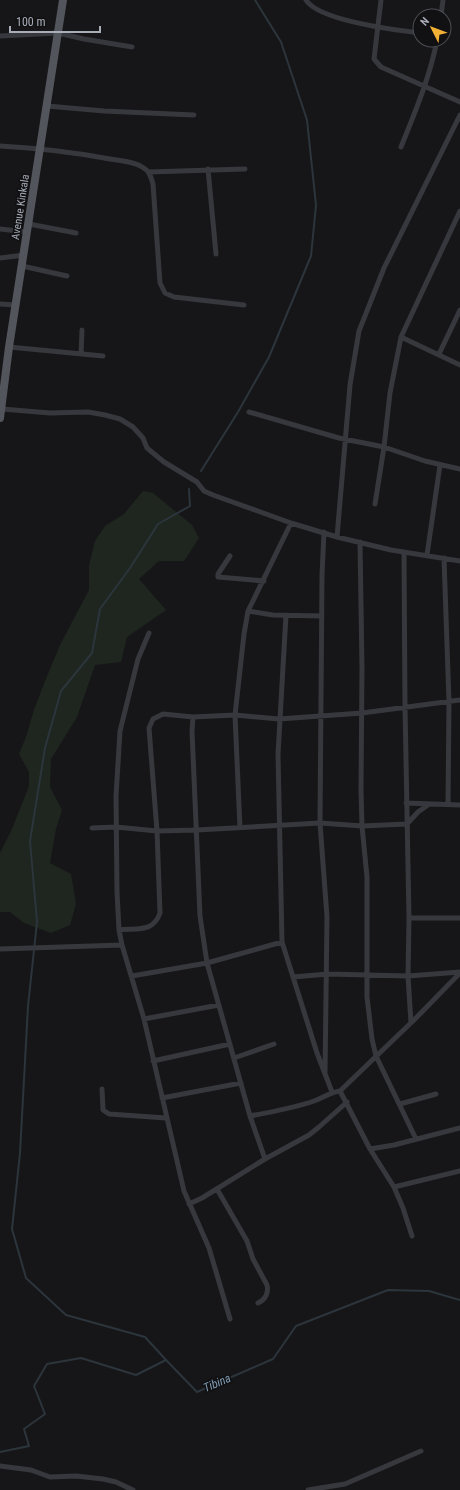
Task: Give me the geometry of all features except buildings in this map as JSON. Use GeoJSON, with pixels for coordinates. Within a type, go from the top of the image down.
{"type":"FeatureCollection","features":[{"type":"Feature","properties":{"kind":"main road","name":"Avenue Kinkala"},"geometry":{"type":"LineString","coordinates":[[0,418],[8,347],[16,305],[64,0]]}},
{"type":"Feature","properties":{"kind":"street"},"geometry":{"type":"LineString","coordinates":[[306,0],[309,6],[323,13],[377,28],[412,32]]}},
{"type":"Feature","properties":{"kind":"street"},"geometry":{"type":"LineString","coordinates":[[381,0],[374,59],[381,68],[460,102]]}},
{"type":"Feature","properties":{"kind":"street"},"geometry":{"type":"LineString","coordinates":[[0,36],[58,34],[132,47]]}},
{"type":"Feature","properties":{"kind":"street"},"geometry":{"type":"LineString","coordinates":[[401,147],[424,86],[435,48]]}},
{"type":"Feature","properties":{"kind":"street"},"geometry":{"type":"LineString","coordinates":[[47,106],[104,111],[194,115]]}},
{"type":"Feature","properties":{"kind":"street"},"geometry":{"type":"LineString","coordinates":[[337,537],[344,439],[350,385],[360,331],[384,268],[460,115]]}},
{"type":"Feature","properties":{"kind":"street"},"geometry":{"type":"LineString","coordinates":[[0,146],[41,148],[135,163],[144,168],[148,172],[153,184],[160,283],[165,293],[174,298],[244,305]]}},
{"type":"Feature","properties":{"kind":"street"},"geometry":{"type":"LineString","coordinates":[[148,172],[245,168]]}},
{"type":"Feature","properties":{"kind":"street"},"geometry":{"type":"LineString","coordinates":[[208,169],[216,254]]}},
{"type":"Feature","properties":{"kind":"street"},"geometry":{"type":"LineString","coordinates":[[375,504],[384,447],[390,393],[401,337],[460,211]]}},
{"type":"Feature","properties":{"kind":"street"},"geometry":{"type":"LineString","coordinates":[[0,229],[28,228],[76,233]]}},
{"type":"Feature","properties":{"kind":"street"},"geometry":{"type":"LineString","coordinates":[[0,258],[24,255]]}},
{"type":"Feature","properties":{"kind":"street"},"geometry":{"type":"LineString","coordinates":[[22,266],[67,276]]}},
{"type":"Feature","properties":{"kind":"street"},"geometry":{"type":"LineString","coordinates":[[0,304],[16,305]]}},
{"type":"Feature","properties":{"kind":"street"},"geometry":{"type":"LineString","coordinates":[[439,354],[460,310]]}},
{"type":"Feature","properties":{"kind":"street"},"geometry":{"type":"LineString","coordinates":[[81,354],[82,330]]}},
{"type":"Feature","properties":{"kind":"street"},"geometry":{"type":"LineString","coordinates":[[401,337],[460,365]]}},
{"type":"Feature","properties":{"kind":"street"},"geometry":{"type":"LineString","coordinates":[[8,347],[103,356]]}},
{"type":"Feature","properties":{"kind":"street"},"geometry":{"type":"LineString","coordinates":[[2,409],[50,413],[88,412],[120,419],[133,427],[143,438],[147,448],[164,462],[197,482],[204,491],[213,495],[291,523],[337,537],[404,552],[460,561]]}},
{"type":"Feature","properties":{"kind":"street"},"geometry":{"type":"LineString","coordinates":[[249,412],[344,439],[384,447],[440,465],[460,469]]}},
{"type":"Feature","properties":{"kind":"street"},"geometry":{"type":"LineString","coordinates":[[427,555],[440,465]]}},
{"type":"Feature","properties":{"kind":"street"},"geometry":{"type":"LineString","coordinates":[[240,828],[235,715],[248,611],[264,581],[291,523]]}},
{"type":"Feature","properties":{"kind":"street"},"geometry":{"type":"LineString","coordinates":[[324,532],[322,574],[320,823],[327,917],[328,974],[326,1074]]}},
{"type":"Feature","properties":{"kind":"street"},"geometry":{"type":"LineString","coordinates":[[360,542],[362,826],[367,884],[366,974],[370,1024],[376,1056],[416,1139]]}},
{"type":"Feature","properties":{"kind":"street"},"geometry":{"type":"LineString","coordinates":[[404,552],[406,824],[409,918],[408,976],[411,1023]]}},
{"type":"Feature","properties":{"kind":"street"},"geometry":{"type":"LineString","coordinates":[[230,556],[218,574],[218,577],[264,581]]}},
{"type":"Feature","properties":{"kind":"street"},"geometry":{"type":"LineString","coordinates":[[444,558],[449,702],[448,805]]}},
{"type":"Feature","properties":{"kind":"street"},"geometry":{"type":"LineString","coordinates":[[248,611],[286,615],[322,616]]}},
{"type":"Feature","properties":{"kind":"street"},"geometry":{"type":"LineString","coordinates":[[286,615],[278,754],[282,942],[317,1053],[332,1092]]}},
{"type":"Feature","properties":{"kind":"street"},"geometry":{"type":"LineString","coordinates":[[149,633],[138,659],[120,731],[116,796],[119,930],[144,1019],[179,1174],[189,1204],[209,1248],[230,1319]]}},
{"type":"Feature","properties":{"kind":"street"},"geometry":{"type":"LineString","coordinates":[[119,930],[146,928],[152,926],[157,921],[160,913],[157,831],[149,728],[150,723],[157,716],[163,714],[193,717],[235,715],[279,719],[362,713],[460,700]]}},
{"type":"Feature","properties":{"kind":"street"},"geometry":{"type":"LineString","coordinates":[[193,717],[200,916],[207,963],[250,1116],[265,1159]]}},
{"type":"Feature","properties":{"kind":"street"},"geometry":{"type":"LineString","coordinates":[[406,803],[460,805]]}},
{"type":"Feature","properties":{"kind":"street"},"geometry":{"type":"LineString","coordinates":[[92,828],[116,827],[157,831],[320,823],[362,826],[406,824],[418,812],[428,805]]}},
{"type":"Feature","properties":{"kind":"street"},"geometry":{"type":"LineString","coordinates":[[409,918],[460,918]]}},
{"type":"Feature","properties":{"kind":"street"},"geometry":{"type":"LineString","coordinates":[[132,976],[207,963],[282,942]]}},
{"type":"Feature","properties":{"kind":"street"},"geometry":{"type":"LineString","coordinates":[[0,949],[122,945]]}},
{"type":"Feature","properties":{"kind":"street"},"geometry":{"type":"LineString","coordinates":[[293,976],[328,974],[408,976],[460,973]]}},
{"type":"Feature","properties":{"kind":"street"},"geometry":{"type":"LineString","coordinates":[[250,1116],[316,1100],[332,1092],[340,1090],[411,1023],[460,973]]}},
{"type":"Feature","properties":{"kind":"street"},"geometry":{"type":"LineString","coordinates":[[144,1019],[219,1005]]}},
{"type":"Feature","properties":{"kind":"street"},"geometry":{"type":"LineString","coordinates":[[153,1061],[230,1044]]}},
{"type":"Feature","properties":{"kind":"street"},"geometry":{"type":"LineString","coordinates":[[234,1058],[274,1044]]}},
{"type":"Feature","properties":{"kind":"street"},"geometry":{"type":"LineString","coordinates":[[162,1098],[241,1083]]}},
{"type":"Feature","properties":{"kind":"street"},"geometry":{"type":"LineString","coordinates":[[102,1089],[103,1107],[105,1112],[109,1114],[166,1118]]}},
{"type":"Feature","properties":{"kind":"street"},"geometry":{"type":"LineString","coordinates":[[340,1090],[370,1149],[394,1187],[403,1208],[412,1236]]}},
{"type":"Feature","properties":{"kind":"street"},"geometry":{"type":"LineString","coordinates":[[400,1104],[436,1094]]}},
{"type":"Feature","properties":{"kind":"street"},"geometry":{"type":"LineString","coordinates":[[189,1204],[309,1135],[347,1102]]}},
{"type":"Feature","properties":{"kind":"street"},"geometry":{"type":"LineString","coordinates":[[370,1149],[394,1145],[460,1128]]}},
{"type":"Feature","properties":{"kind":"street"},"geometry":{"type":"LineString","coordinates":[[394,1187],[460,1171]]}},
{"type":"Feature","properties":{"kind":"street"},"geometry":{"type":"LineString","coordinates":[[217,1189],[247,1241],[267,1285],[268,1289],[266,1295],[262,1301],[258,1303]]}},
{"type":"Feature","properties":{"kind":"street"},"geometry":{"type":"LineString","coordinates":[[308,1490],[346,1487],[421,1451]]}},
{"type":"Feature","properties":{"kind":"street"},"geometry":{"type":"LineString","coordinates":[[0,1466],[31,1470],[50,1477],[76,1476],[103,1479],[116,1482],[131,1490]]}},
{"type":"Feature","properties":{"kind":"shaded area"},"geometry":{"type":"Polygon","coordinates":[[[143,491],[153,493],[192,525],[199,538],[184,561],[159,561],[139,579],[166,610],[127,637],[121,662],[95,665],[77,717],[51,759],[50,787],[62,810],[56,829],[50,863],[71,874],[76,904],[70,925],[51,933],[24,923],[10,912],[0,912],[0,853],[12,829],[29,786],[29,772],[19,754],[34,710],[60,645],[89,590],[89,565],[95,541],[105,526],[124,514],[143,491]]]}},
{"type":"Feature","properties":{"kind":"waterway"},"geometry":{"type":"LineString","coordinates":[[201,471],[238,412],[269,357],[311,256],[316,205],[307,120],[281,42],[255,0]]}},
{"type":"Feature","properties":{"kind":"waterway"},"geometry":{"type":"LineString","coordinates":[[166,1360],[145,1337],[66,1315],[26,1278],[12,1229],[20,1153],[28,1006],[37,922],[30,841],[45,748],[61,691],[92,653],[100,609],[130,568],[158,524],[190,506],[189,489]]}},
{"type":"Feature","properties":{"kind":"waterway","name":"Tibina"},"geometry":{"type":"LineString","coordinates":[[0,1452],[29,1446],[24,1429],[45,1414],[34,1386],[47,1364],[81,1358],[136,1375],[166,1360],[197,1392],[273,1359],[296,1326],[388,1290],[429,1291],[460,1300]]}}]}
